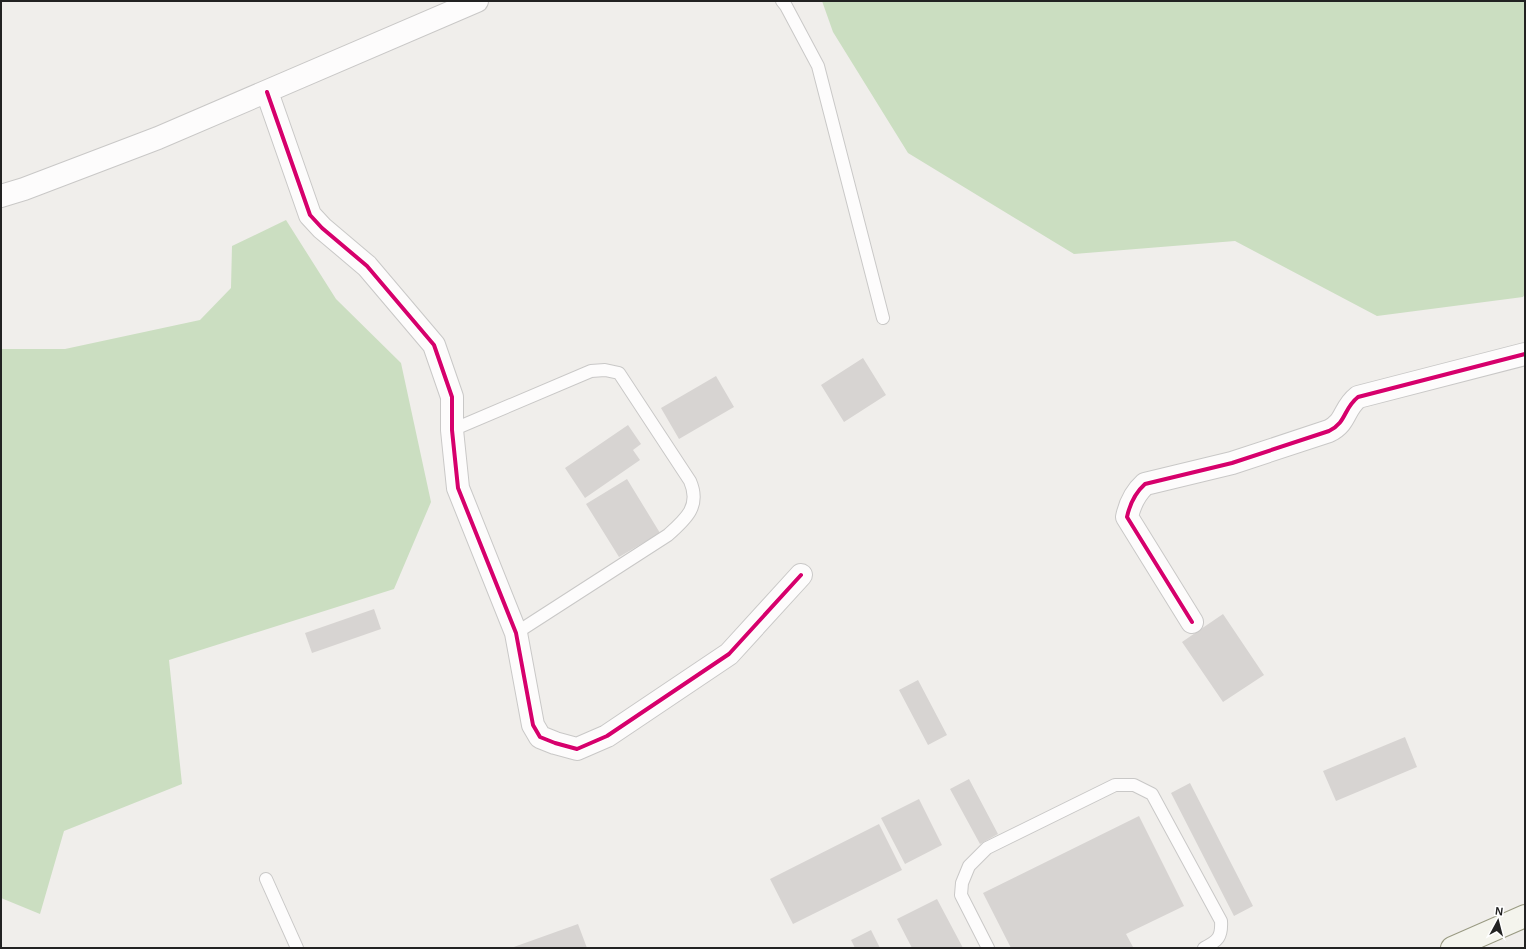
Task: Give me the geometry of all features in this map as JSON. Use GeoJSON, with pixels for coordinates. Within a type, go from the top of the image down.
{"type":"FeatureCollection","features":[{"type":"Feature","properties":{"kind":"main road"},"geometry":{"type":"LineString","coordinates":[[1452,948],[1525,916]]}},
{"type":"Feature","properties":{"kind":"street"},"geometry":{"type":"LineString","coordinates":[[1,196],[24,189],[158,138],[477,1]]}},
{"type":"Feature","properties":{"kind":"street"},"geometry":{"type":"LineString","coordinates":[[267,92],[310,215],[322,228],[367,266],[434,345],[452,397],[452,430],[458,488],[516,633],[533,725],[540,737],[577,749],[606,736],[729,654],[801,575]]}},
{"type":"Feature","properties":{"kind":"street"},"geometry":{"type":"LineString","coordinates":[[1192,622],[1127,517],[1130,504],[1138,490],[1146,484],[1232,463],[1329,431],[1338,426],[1345,416],[1349,404],[1358,397],[1525,354]]}},
{"type":"Feature","properties":{"kind":"lane"},"geometry":{"type":"LineString","coordinates":[[782,1],[818,66],[883,318]]}},
{"type":"Feature","properties":{"kind":"lane"},"geometry":{"type":"LineString","coordinates":[[452,430],[591,371],[605,370],[619,373],[690,481],[695,492],[693,505],[686,518],[668,535],[516,633]]}},
{"type":"Feature","properties":{"kind":"lane"},"geometry":{"type":"LineString","coordinates":[[988,948],[961,895],[962,882],[969,866],[987,848],[1115,785],[1134,786],[1152,794],[1221,921],[1222,932],[1214,943],[1204,948]]}},
{"type":"Feature","properties":{"kind":"lane"},"geometry":{"type":"LineString","coordinates":[[266,879],[297,948]]}},
{"type":"Feature","properties":{"kind":"green space"},"geometry":{"type":"Polygon","coordinates":[[[822,1],[1525,1],[1525,294],[1523,297],[1377,316],[1235,241],[1074,254],[908,153],[833,32],[822,1]]]}},
{"type":"Feature","properties":{"kind":"green space"},"geometry":{"type":"Polygon","coordinates":[[[286,220],[336,299],[401,363],[431,502],[394,589],[169,660],[182,784],[64,831],[40,914],[1,898],[1,349],[65,349],[200,320],[231,288],[232,246],[286,220]]]}},
{"type":"Feature","properties":{"kind":"building"},"geometry":{"type":"Polygon","coordinates":[[[863,358],[886,395],[844,422],[821,385],[863,358]]]}},
{"type":"Feature","properties":{"kind":"building"},"geometry":{"type":"Polygon","coordinates":[[[716,376],[734,407],[679,439],[661,408],[716,376]]]}},
{"type":"Feature","properties":{"kind":"building"},"geometry":{"type":"Polygon","coordinates":[[[628,425],[641,444],[633,450],[640,460],[585,498],[565,468],[628,425]]]}},
{"type":"Feature","properties":{"kind":"building"},"geometry":{"type":"Polygon","coordinates":[[[627,479],[660,533],[619,557],[586,504],[627,479]]]}},
{"type":"Feature","properties":{"kind":"building"},"geometry":{"type":"Polygon","coordinates":[[[374,609],[381,629],[312,653],[305,633],[374,609]]]}},
{"type":"Feature","properties":{"kind":"building"},"geometry":{"type":"Polygon","coordinates":[[[1223,614],[1264,675],[1223,702],[1182,642],[1223,614]]]}},
{"type":"Feature","properties":{"kind":"building"},"geometry":{"type":"Polygon","coordinates":[[[918,680],[947,735],[928,745],[899,690],[918,680]]]}},
{"type":"Feature","properties":{"kind":"building"},"geometry":{"type":"Polygon","coordinates":[[[1405,737],[1417,767],[1336,801],[1323,771],[1405,737]]]}},
{"type":"Feature","properties":{"kind":"building"},"geometry":{"type":"Polygon","coordinates":[[[969,779],[998,834],[980,844],[950,789],[969,779]]]}},
{"type":"Feature","properties":{"kind":"building"},"geometry":{"type":"Polygon","coordinates":[[[1190,783],[1253,906],[1234,916],[1171,793],[1190,783]]]}},
{"type":"Feature","properties":{"kind":"building"},"geometry":{"type":"Polygon","coordinates":[[[919,799],[942,845],[905,864],[881,818],[919,799]]]}},
{"type":"Feature","properties":{"kind":"building"},"geometry":{"type":"Polygon","coordinates":[[[1139,816],[1184,906],[1126,934],[1133,947],[1130,948],[1011,948],[983,893],[1139,816]]]}},
{"type":"Feature","properties":{"kind":"building"},"geometry":{"type":"Polygon","coordinates":[[[879,824],[902,870],[793,924],[770,879],[879,824]]]}},
{"type":"Feature","properties":{"kind":"building"},"geometry":{"type":"Polygon","coordinates":[[[937,899],[963,948],[912,948],[897,919],[937,899]]]}},
{"type":"Feature","properties":{"kind":"building"},"geometry":{"type":"Polygon","coordinates":[[[578,924],[587,948],[511,948],[578,924]]]}},
{"type":"Feature","properties":{"kind":"building"},"geometry":{"type":"Polygon","coordinates":[[[871,930],[880,948],[855,948],[851,940],[871,930]]]}},
{"type":"Feature","properties":{"kind":"cycle path"},"geometry":{"type":"LineString","coordinates":[[267,92],[310,215],[322,228],[367,266],[434,345],[452,397],[452,430],[458,488],[516,633],[533,725],[540,737],[577,749],[607,736],[729,654],[801,575]]}},
{"type":"Feature","properties":{"kind":"cycle path"},"geometry":{"type":"LineString","coordinates":[[1192,622],[1127,517],[1133,499],[1145,484],[1232,463],[1329,431],[1339,424],[1350,406],[1358,397],[1525,354]]}}]}
